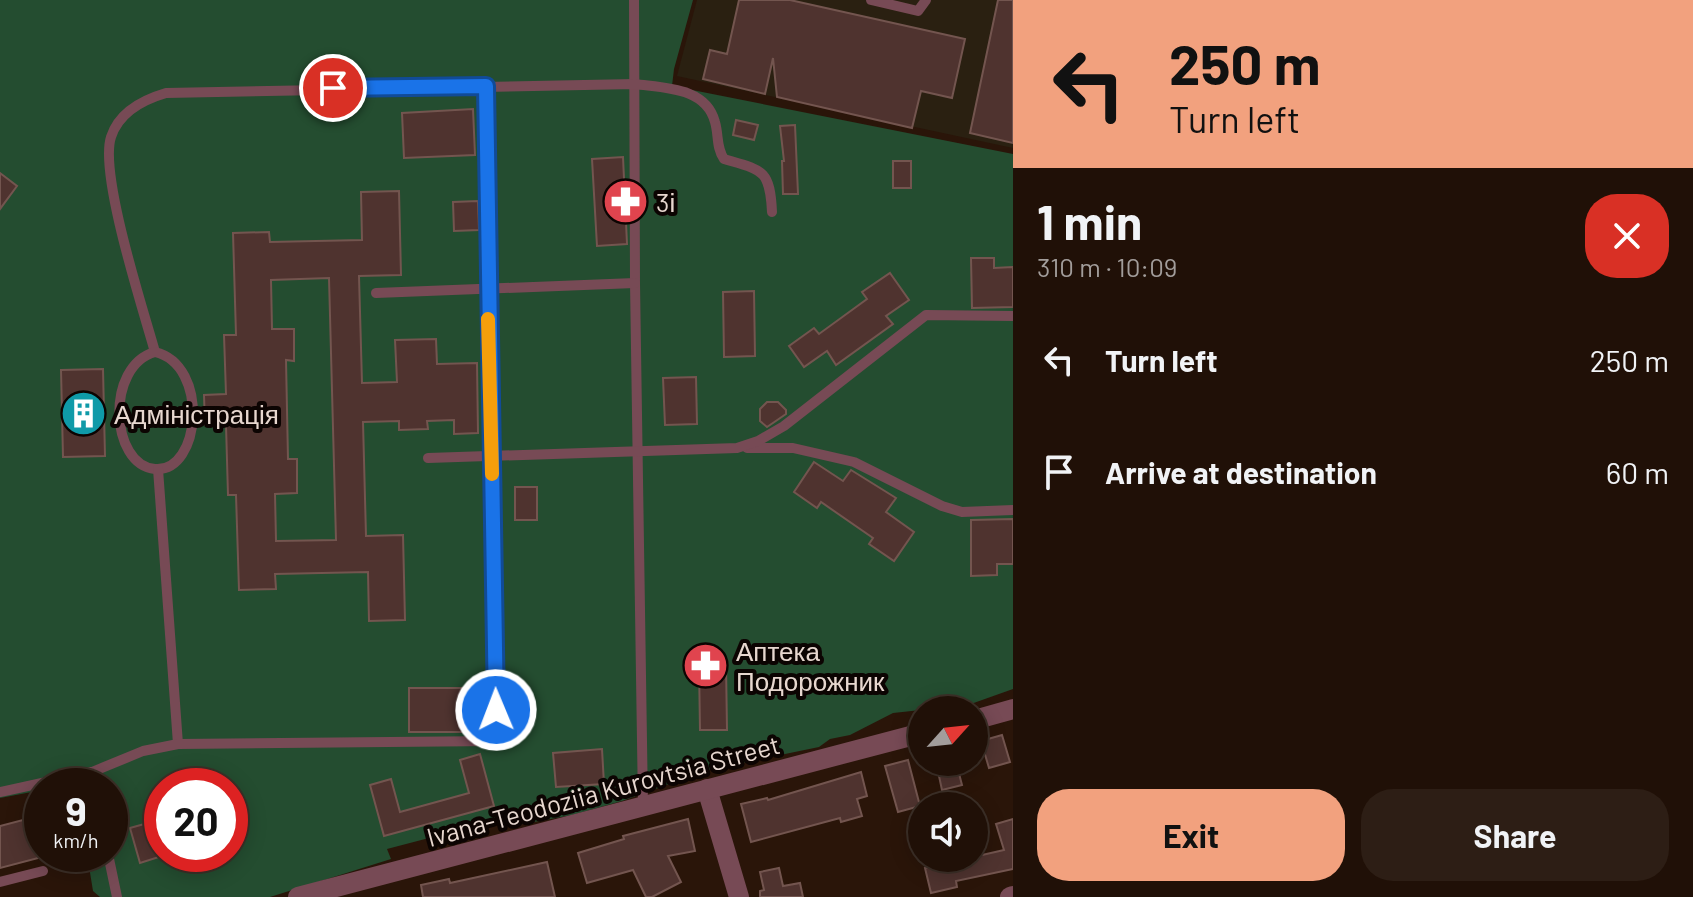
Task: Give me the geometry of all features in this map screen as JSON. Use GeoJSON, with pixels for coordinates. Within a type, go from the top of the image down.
{"type":"FeatureCollection","features":[{"type":"Feature","properties":{"kind":"street"},"geometry":{"type":"LineString","coordinates":[[988,716],[1013,709]]}},
{"type":"Feature","properties":{"kind":"street","name":"Ivana-Teodoziia Kurovtsia Street"},"geometry":{"type":"LineString","coordinates":[[298,897],[908,737]]}},
{"type":"Feature","properties":{"kind":"street"},"geometry":{"type":"LineString","coordinates":[[707,789],[739,897]]}},
{"type":"Feature","properties":{"kind":"lane"},"geometry":{"type":"LineString","coordinates":[[634,0],[643,806]]}},
{"type":"Feature","properties":{"kind":"lane"},"geometry":{"type":"LineString","coordinates":[[871,0],[918,11],[926,0]]}},
{"type":"Feature","properties":{"kind":"lane"},"geometry":{"type":"LineString","coordinates":[[155,352],[109,171],[110,139],[126,113],[152,97],[180,91],[635,84],[688,91],[706,107],[715,121],[718,150],[724,159],[761,170],[767,178],[772,212]]}},
{"type":"Feature","properties":{"kind":"lane"},"geometry":{"type":"LineString","coordinates":[[102,768],[143,751],[178,744],[497,741],[486,86]]}},
{"type":"Feature","properties":{"kind":"lane"},"geometry":{"type":"LineString","coordinates":[[376,293],[635,283]]}},
{"type":"Feature","properties":{"kind":"lane"},"geometry":{"type":"LineString","coordinates":[[737,448],[758,441],[784,426],[926,315],[1013,316]]}},
{"type":"Feature","properties":{"kind":"lane"},"geometry":{"type":"LineString","coordinates":[[155,352],[166,355],[183,371],[193,410],[185,449],[169,466],[158,469],[147,467],[130,451],[124,439],[119,412],[127,373],[143,356],[155,352]]}},
{"type":"Feature","properties":{"kind":"lane"},"geometry":{"type":"LineString","coordinates":[[428,458],[793,448],[854,462],[942,506],[962,512],[1013,510]]}},
{"type":"Feature","properties":{"kind":"lane"},"geometry":{"type":"LineString","coordinates":[[158,469],[178,744]]}},
{"type":"Feature","properties":{"kind":"lane"},"geometry":{"type":"LineString","coordinates":[[0,792],[24,787]]}},
{"type":"Feature","properties":{"kind":"lane"},"geometry":{"type":"LineString","coordinates":[[0,882],[39,872]]}},
{"type":"Feature","properties":{"kind":"lane"},"geometry":{"type":"LineString","coordinates":[[112,872],[117,897]]}},
{"type":"Feature","properties":{"kind":"shaded area"},"geometry":{"type":"Polygon","coordinates":[[[697,0],[1013,0],[1013,148],[677,76],[697,0]]]}},
{"type":"Feature","properties":{"kind":"green space"},"geometry":{"type":"Polygon","coordinates":[[[0,0],[693,0],[672,86],[1013,154],[1013,689],[988,698],[908,696],[908,711],[893,713],[850,735],[830,739],[819,747],[708,770],[622,801],[572,815],[512,826],[509,817],[387,849],[391,859],[270,897],[100,897],[93,891],[90,872],[128,872],[128,768],[24,768],[24,793],[0,798],[0,0]]]}},
{"type":"Feature","properties":{"kind":"building"},"geometry":{"type":"Polygon","coordinates":[[[739,0],[790,0],[965,39],[952,98],[921,91],[912,128],[777,97],[773,58],[765,94],[703,79],[710,50],[727,54],[739,0]]]}},
{"type":"Feature","properties":{"kind":"building"},"geometry":{"type":"Polygon","coordinates":[[[998,0],[1013,0],[1013,143],[970,133],[998,0]]]}},
{"type":"Feature","properties":{"kind":"building"},"geometry":{"type":"Polygon","coordinates":[[[473,109],[475,155],[404,158],[402,113],[473,109]]]}},
{"type":"Feature","properties":{"kind":"building"},"geometry":{"type":"Polygon","coordinates":[[[736,120],[758,125],[754,140],[733,135],[736,120]]]}},
{"type":"Feature","properties":{"kind":"building"},"geometry":{"type":"Polygon","coordinates":[[[795,125],[798,194],[783,194],[784,161],[780,126],[795,125]]]}},
{"type":"Feature","properties":{"kind":"building"},"geometry":{"type":"Polygon","coordinates":[[[623,157],[627,244],[597,246],[592,159],[623,157]]]}},
{"type":"Feature","properties":{"kind":"building"},"geometry":{"type":"Polygon","coordinates":[[[893,161],[911,161],[911,188],[893,188],[893,161]]]}},
{"type":"Feature","properties":{"kind":"building"},"geometry":{"type":"Polygon","coordinates":[[[0,173],[17,186],[0,209],[0,173]]]}},
{"type":"Feature","properties":{"kind":"building"},"geometry":{"type":"Polygon","coordinates":[[[399,191],[401,275],[359,276],[362,383],[397,382],[395,340],[436,339],[437,364],[477,363],[478,433],[454,434],[454,420],[427,421],[428,429],[399,430],[399,421],[363,422],[366,536],[403,535],[405,620],[369,621],[368,572],[275,574],[276,589],[239,590],[236,495],[228,495],[226,425],[205,425],[204,395],[226,394],[224,335],[236,335],[233,233],[269,232],[270,242],[362,240],[361,192],[399,191]],[[329,278],[271,280],[272,329],[294,329],[294,361],[286,360],[288,459],[297,459],[297,493],[275,494],[276,541],[336,540],[329,278]]]}},
{"type":"Feature","properties":{"kind":"building"},"geometry":{"type":"Polygon","coordinates":[[[478,201],[479,230],[454,231],[453,202],[478,201]]]}},
{"type":"Feature","properties":{"kind":"building"},"geometry":{"type":"Polygon","coordinates":[[[971,258],[994,258],[994,268],[1013,267],[1013,307],[972,308],[971,258]]]}},
{"type":"Feature","properties":{"kind":"building"},"geometry":{"type":"Polygon","coordinates":[[[890,273],[909,300],[886,316],[893,324],[836,365],[827,351],[804,367],[789,346],[814,328],[819,334],[867,299],[862,292],[890,273]]]}},
{"type":"Feature","properties":{"kind":"building"},"geometry":{"type":"Polygon","coordinates":[[[754,291],[755,356],[724,357],[723,292],[754,291]]]}},
{"type":"Feature","properties":{"kind":"building","name":"Адміністрація"},"geometry":{"type":"Polygon","coordinates":[[[103,369],[105,456],[63,457],[61,370],[103,369]]]}},
{"type":"Feature","properties":{"kind":"building"},"geometry":{"type":"Polygon","coordinates":[[[696,377],[697,424],[665,425],[663,378],[696,377]]]}},
{"type":"Feature","properties":{"kind":"building"},"geometry":{"type":"Polygon","coordinates":[[[767,402],[778,402],[786,414],[767,427],[760,421],[760,409],[767,402]]]}},
{"type":"Feature","properties":{"kind":"building"},"geometry":{"type":"Polygon","coordinates":[[[814,462],[843,481],[851,470],[896,498],[886,512],[914,532],[894,561],[869,544],[873,538],[821,502],[817,508],[794,492],[814,462]]]}},
{"type":"Feature","properties":{"kind":"building"},"geometry":{"type":"Polygon","coordinates":[[[515,487],[537,487],[537,520],[515,520],[515,487]]]}},
{"type":"Feature","properties":{"kind":"building"},"geometry":{"type":"Polygon","coordinates":[[[1013,519],[1013,564],[997,564],[997,575],[971,576],[971,520],[1013,519]]]}},
{"type":"Feature","properties":{"kind":"building"},"geometry":{"type":"Polygon","coordinates":[[[726,664],[727,730],[700,730],[699,665],[726,664]]]}},
{"type":"Feature","properties":{"kind":"building"},"geometry":{"type":"Polygon","coordinates":[[[409,688],[482,688],[483,732],[409,732],[409,688]]]}},
{"type":"Feature","properties":{"kind":"building"},"geometry":{"type":"Polygon","coordinates":[[[1002,735],[1010,762],[989,768],[988,739],[1002,735]]]}},
{"type":"Feature","properties":{"kind":"building"},"geometry":{"type":"Polygon","coordinates":[[[602,749],[604,784],[556,787],[553,753],[602,749]]]}},
{"type":"Feature","properties":{"kind":"building"},"geometry":{"type":"Polygon","coordinates":[[[480,754],[494,806],[384,836],[370,785],[391,779],[400,812],[469,793],[460,760],[480,754]]]}},
{"type":"Feature","properties":{"kind":"building"},"geometry":{"type":"Polygon","coordinates":[[[908,760],[908,776],[912,776],[916,792],[908,792],[908,809],[898,812],[885,766],[908,760]]]}},
{"type":"Feature","properties":{"kind":"building"},"geometry":{"type":"Polygon","coordinates":[[[861,772],[867,796],[857,799],[862,816],[841,822],[840,818],[751,842],[741,804],[768,800],[861,772]]]}},
{"type":"Feature","properties":{"kind":"building"},"geometry":{"type":"Polygon","coordinates":[[[939,776],[960,776],[962,785],[942,790],[939,776]]]}},
{"type":"Feature","properties":{"kind":"building"},"geometry":{"type":"Polygon","coordinates":[[[688,819],[695,851],[668,856],[681,882],[652,897],[646,897],[633,870],[587,883],[578,853],[624,839],[623,836],[688,819]]]}},
{"type":"Feature","properties":{"kind":"building"},"geometry":{"type":"Polygon","coordinates":[[[1013,819],[1013,869],[956,881],[957,887],[931,893],[926,872],[988,872],[988,854],[1004,850],[996,824],[1013,819]]]}},
{"type":"Feature","properties":{"kind":"building"},"geometry":{"type":"Polygon","coordinates":[[[24,820],[24,862],[0,868],[0,826],[24,820]]]}},
{"type":"Feature","properties":{"kind":"building"},"geometry":{"type":"Polygon","coordinates":[[[144,824],[144,862],[140,863],[130,828],[144,824]]]}},
{"type":"Feature","properties":{"kind":"building"},"geometry":{"type":"Polygon","coordinates":[[[547,862],[555,897],[423,897],[421,885],[449,879],[450,883],[547,862]]]}},
{"type":"Feature","properties":{"kind":"building"},"geometry":{"type":"Polygon","coordinates":[[[779,868],[783,886],[800,883],[803,897],[760,897],[760,891],[764,890],[760,872],[779,868]]]}},
{"type":"Feature","properties":{"kind":"slow traffic"},"geometry":{"type":"LineString","coordinates":[[488,319],[492,474]]}},
{"type":"Feature","properties":{"kind":"place","name":"3і"},"geometry":{"type":"Point","coordinates":[625,201]}},
{"type":"Feature","properties":{"kind":"place","name":"Адміністрація"},"geometry":{"type":"Point","coordinates":[83,413]}},
{"type":"Feature","properties":{"kind":"place","name":"Аптека Подорожник"},"geometry":{"type":"Point","coordinates":[705,665]}},
{"type":"Feature","properties":{"kind":"route"},"geometry":{"type":"LineString","coordinates":[[333,88],[486,86],[496,710]]}}]}
